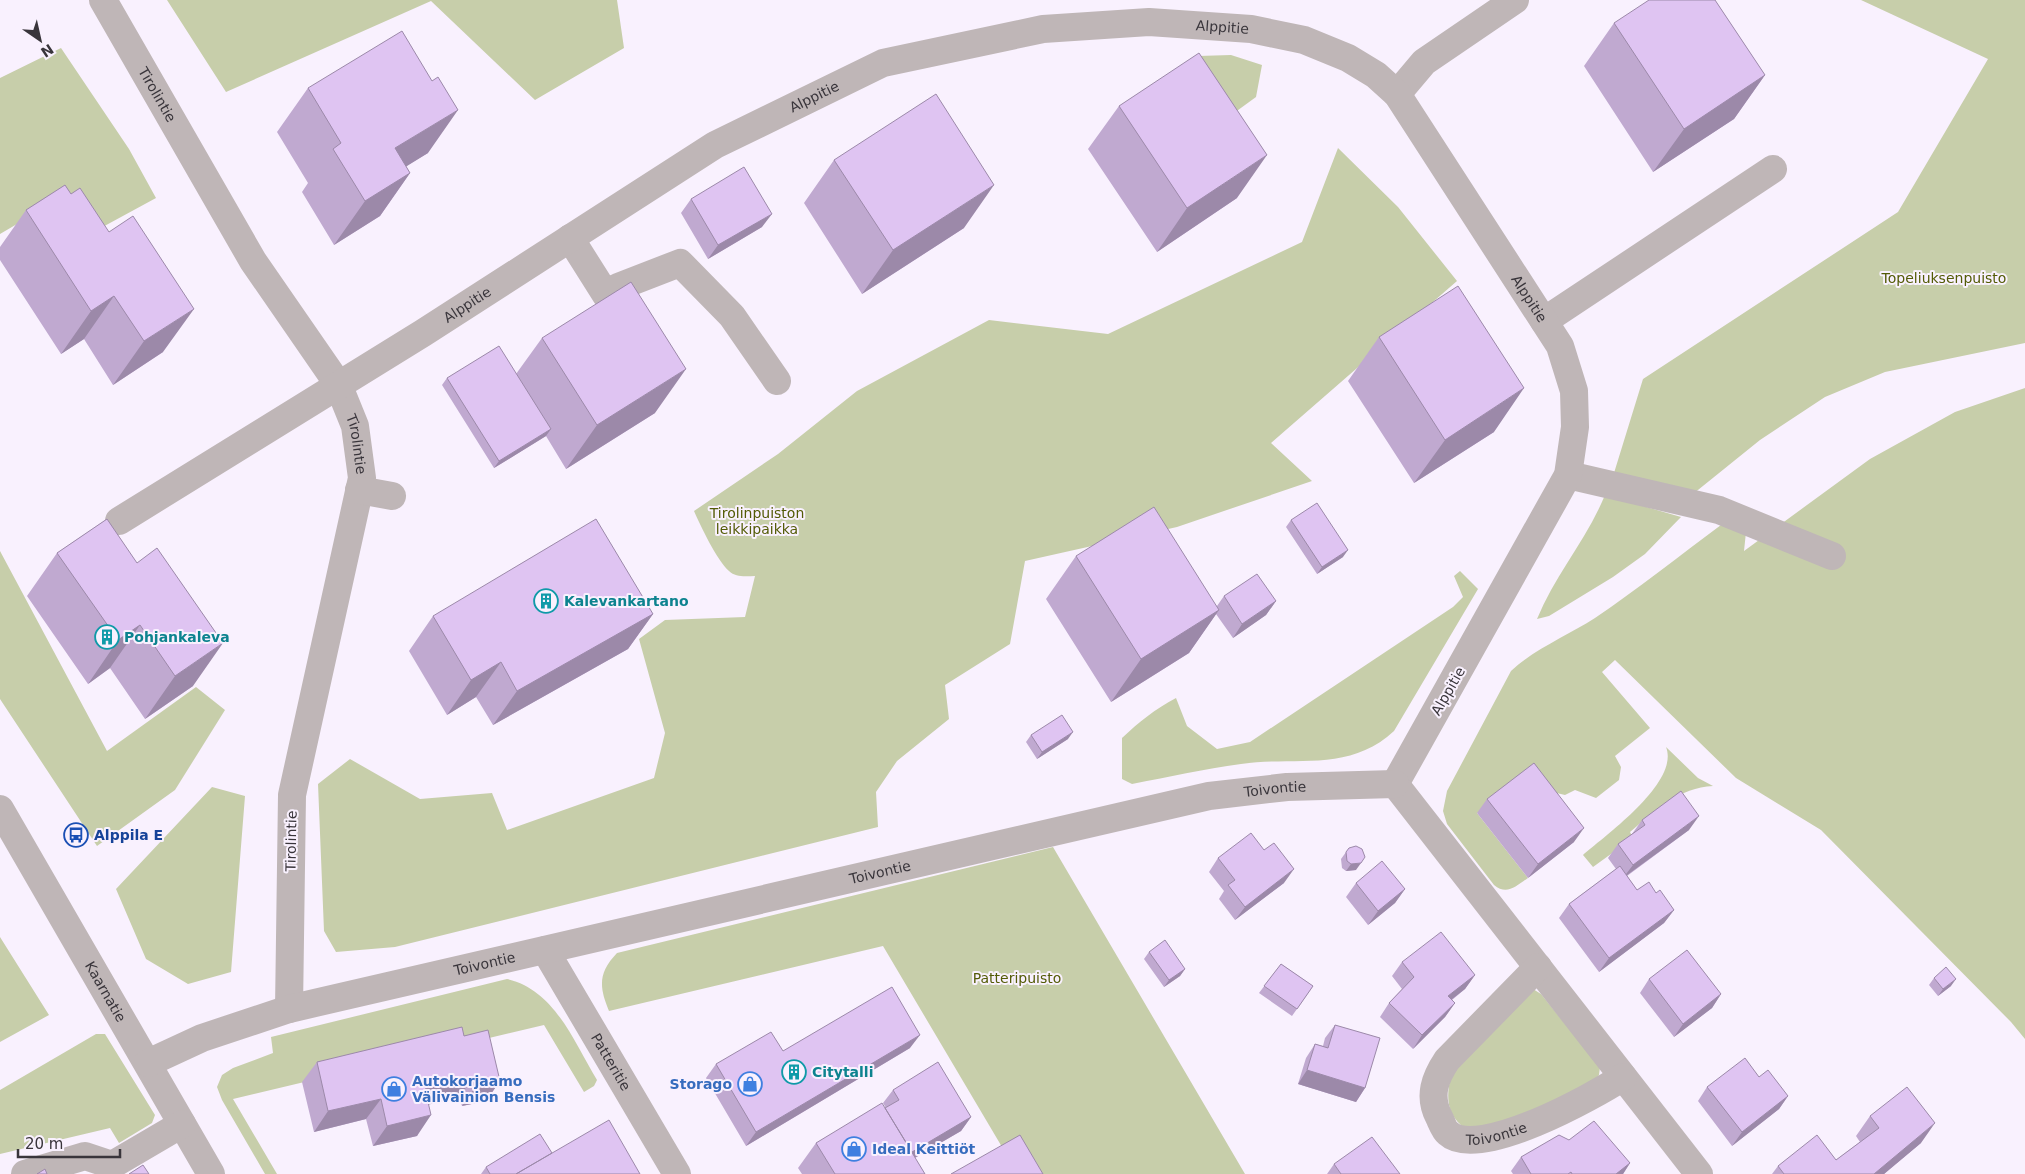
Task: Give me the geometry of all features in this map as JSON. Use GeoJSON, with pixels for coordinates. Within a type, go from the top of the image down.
{"type":"FeatureCollection","features":[{"type":"Feature","properties":{"kind":"street","name":"Tirolintie"},"geometry":{"type":"LineString","coordinates":[[103,0],[252,261],[338,384],[355,426],[362,478],[292,795],[289,1009]]}},
{"type":"Feature","properties":{"kind":"street"},"geometry":{"type":"LineString","coordinates":[[1397,94],[1424,62],[1515,0]]}},
{"type":"Feature","properties":{"kind":"street","name":"Alppitie"},"geometry":{"type":"LineString","coordinates":[[119,521],[715,145],[883,63],[1043,29],[1149,22],[1251,29],[1304,40],[1348,58],[1376,75],[1397,94],[1560,346],[1574,391],[1575,428],[1568,475],[1395,784]]}},
{"type":"Feature","properties":{"kind":"street"},"geometry":{"type":"LineString","coordinates":[[1544,321],[1773,169]]}},
{"type":"Feature","properties":{"kind":"street"},"geometry":{"type":"LineString","coordinates":[[570,238],[606,294],[618,287],[680,262],[732,316],[777,381]]}},
{"type":"Feature","properties":{"kind":"street"},"geometry":{"type":"LineString","coordinates":[[1568,475],[1719,510],[1832,556]]}},
{"type":"Feature","properties":{"kind":"street"},"geometry":{"type":"LineString","coordinates":[[359,490],[392,496]]}},
{"type":"Feature","properties":{"kind":"street"},"geometry":{"type":"LineString","coordinates":[[1395,784],[1699,1174]]}},
{"type":"Feature","properties":{"kind":"street","name":"Toivontie"},"geometry":{"type":"LineString","coordinates":[[148,1063],[202,1038],[289,1009],[1209,796],[1287,787],[1395,784]]}},
{"type":"Feature","properties":{"kind":"street","name":"Kaarnatie"},"geometry":{"type":"LineString","coordinates":[[0,809],[211,1174]]}},
{"type":"Feature","properties":{"kind":"street","name":"Patteritie"},"geometry":{"type":"LineString","coordinates":[[545,950],[677,1174]]}},
{"type":"Feature","properties":{"kind":"street","name":"Toivontie"},"geometry":{"type":"LineString","coordinates":[[1538,967],[1447,1060],[1436,1077],[1433,1090],[1436,1111],[1447,1133],[1458,1139],[1472,1140],[1512,1133],[1603,1090],[1623,1077]]}},
{"type":"Feature","properties":{"kind":"street"},"geometry":{"type":"LineString","coordinates":[[24,1174],[85,1156],[112,1165],[182,1124]]}},
{"type":"Feature","properties":{"kind":"green space"},"geometry":{"type":"Polygon","coordinates":[[[167,0],[617,0],[624,48],[535,100],[431,1],[226,92],[167,0]]]}},
{"type":"Feature","properties":{"kind":"green space","name":"Topeliuksenpuisto"},"geometry":{"type":"Polygon","coordinates":[[[1861,0],[2025,0],[2025,343],[1885,372],[1825,397],[1760,440],[1693,494],[1614,473],[1643,379],[1898,212],[1988,59],[1861,0]]]}},
{"type":"Feature","properties":{"kind":"green space"},"geometry":{"type":"Polygon","coordinates":[[[61,48],[129,149],[156,198],[75,242],[46,207],[0,234],[0,78],[61,48]]]}},
{"type":"Feature","properties":{"kind":"green space"},"geometry":{"type":"Polygon","coordinates":[[[1231,55],[1262,65],[1256,97],[1234,113],[1198,56],[1231,55]]]}},
{"type":"Feature","properties":{"kind":"green space","name":"Tirolinpuiston leikkipaikka"},"geometry":{"type":"Polygon","coordinates":[[[1338,148],[1398,207],[1457,281],[1271,443],[1312,481],[1177,527],[1025,561],[1010,644],[945,685],[949,719],[897,761],[876,792],[878,827],[395,947],[336,952],[324,931],[318,784],[350,759],[420,799],[492,793],[507,830],[654,778],[665,733],[639,639],[665,620],[745,617],[755,576],[738,576],[724,566],[714,551],[694,511],[778,454],[857,391],[989,320],[1108,334],[1302,242],[1338,148]]]}},
{"type":"Feature","properties":{"kind":"green space"},"geometry":{"type":"Polygon","coordinates":[[[2025,388],[2025,1039],[2011,1022],[1821,830],[1736,778],[1615,660],[1602,672],[1650,728],[1615,756],[1621,767],[1619,780],[1596,798],[1575,790],[1565,795],[1544,790],[1477,813],[1528,878],[1507,890],[1494,885],[1447,824],[1443,811],[1447,791],[1511,671],[1531,656],[1611,607],[1721,525],[1746,532],[1744,551],[1870,459],[1955,412],[2025,388]]]}},
{"type":"Feature","properties":{"kind":"green space"},"geometry":{"type":"Polygon","coordinates":[[[1605,495],[1681,517],[1645,554],[1613,577],[1549,616],[1537,619],[1553,587],[1598,511],[1605,495]]]}},
{"type":"Feature","properties":{"kind":"green space"},"geometry":{"type":"Polygon","coordinates":[[[0,551],[107,751],[196,687],[225,710],[175,790],[97,846],[0,699],[0,551]]]}},
{"type":"Feature","properties":{"kind":"green space"},"geometry":{"type":"Polygon","coordinates":[[[1460,571],[1478,589],[1394,731],[1377,744],[1359,753],[1340,758],[1241,764],[1132,784],[1122,779],[1122,738],[1161,707],[1176,698],[1187,726],[1217,749],[1250,742],[1453,607],[1463,597],[1454,576],[1460,571]]]}},
{"type":"Feature","properties":{"kind":"green space"},"geometry":{"type":"Polygon","coordinates":[[[1666,747],[1698,778],[1713,786],[1689,791],[1668,802],[1630,832],[1633,838],[1593,867],[1583,855],[1623,821],[1652,791],[1662,776],[1667,761],[1666,747]]]}},
{"type":"Feature","properties":{"kind":"green space"},"geometry":{"type":"Polygon","coordinates":[[[212,787],[245,796],[231,972],[188,984],[146,959],[116,889],[212,787]]]}},
{"type":"Feature","properties":{"kind":"green space","name":"Patteripuisto"},"geometry":{"type":"Polygon","coordinates":[[[1053,847],[1245,1174],[1018,1174],[883,946],[609,1011],[603,995],[603,974],[617,953],[1053,847]]]}},
{"type":"Feature","properties":{"kind":"green space"},"geometry":{"type":"Polygon","coordinates":[[[0,937],[49,1015],[0,1042],[0,937]]]}},
{"type":"Feature","properties":{"kind":"green space"},"geometry":{"type":"Polygon","coordinates":[[[507,979],[524,985],[551,1006],[571,1034],[597,1080],[594,1086],[584,1092],[544,1025],[233,1099],[277,1174],[265,1174],[222,1100],[217,1087],[222,1075],[233,1068],[273,1053],[271,1037],[507,979]]]}},
{"type":"Feature","properties":{"kind":"green space"},"geometry":{"type":"Polygon","coordinates":[[[1533,989],[1541,994],[1600,1067],[1599,1075],[1594,1082],[1509,1124],[1466,1129],[1459,1124],[1449,1105],[1448,1091],[1451,1075],[1533,989]]]}},
{"type":"Feature","properties":{"kind":"green space"},"geometry":{"type":"Polygon","coordinates":[[[96,1034],[105,1034],[155,1115],[152,1123],[119,1143],[110,1128],[0,1154],[0,1090],[96,1034]]]}},
{"type":"Feature","properties":{"kind":"building"},"geometry":{"type":"Polygon","coordinates":[[[1649,0],[1715,0],[1765,75],[1684,129],[1614,23],[1649,0]]]}},
{"type":"Feature","properties":{"kind":"building"},"geometry":{"type":"Polygon","coordinates":[[[402,31],[432,81],[438,77],[458,110],[395,148],[410,173],[365,201],[333,149],[341,143],[308,88],[402,31]]]}},
{"type":"Feature","properties":{"kind":"building"},"geometry":{"type":"Polygon","coordinates":[[[1199,53],[1267,155],[1187,208],[1119,106],[1199,53]]]}},
{"type":"Feature","properties":{"kind":"building"},"geometry":{"type":"Polygon","coordinates":[[[936,94],[994,185],[893,250],[834,160],[936,94]]]}},
{"type":"Feature","properties":{"kind":"building"},"geometry":{"type":"Polygon","coordinates":[[[744,167],[772,214],[718,245],[691,199],[744,167]]]}},
{"type":"Feature","properties":{"kind":"building"},"geometry":{"type":"Polygon","coordinates":[[[65,185],[71,194],[80,188],[109,232],[133,216],[194,309],[144,341],[114,296],[91,311],[26,210],[65,185]]]}},
{"type":"Feature","properties":{"kind":"building"},"geometry":{"type":"Polygon","coordinates":[[[631,282],[686,369],[597,425],[542,338],[631,282]]]}},
{"type":"Feature","properties":{"kind":"building"},"geometry":{"type":"Polygon","coordinates":[[[1458,286],[1524,388],[1445,440],[1379,337],[1458,286]]]}},
{"type":"Feature","properties":{"kind":"building"},"geometry":{"type":"Polygon","coordinates":[[[499,346],[551,429],[499,461],[447,378],[499,346]]]}},
{"type":"Feature","properties":{"kind":"building"},"geometry":{"type":"Polygon","coordinates":[[[1317,503],[1348,550],[1322,567],[1291,520],[1317,503]]]}},
{"type":"Feature","properties":{"kind":"building"},"geometry":{"type":"Polygon","coordinates":[[[1154,507],[1219,610],[1141,659],[1076,556],[1154,507]]]}},
{"type":"Feature","properties":{"kind":"building"},"geometry":{"type":"Polygon","coordinates":[[[107,519],[137,563],[157,548],[223,643],[175,676],[140,625],[118,640],[57,553],[107,519]]]}},
{"type":"Feature","properties":{"kind":"building","name":"Kalevankartano"},"geometry":{"type":"Polygon","coordinates":[[[596,519],[653,614],[517,691],[501,662],[471,680],[433,616],[596,519]]]}},
{"type":"Feature","properties":{"kind":"building"},"geometry":{"type":"Polygon","coordinates":[[[1257,574],[1276,601],[1242,624],[1224,596],[1257,574]]]}},
{"type":"Feature","properties":{"kind":"building"},"geometry":{"type":"Polygon","coordinates":[[[1062,715],[1073,732],[1042,752],[1031,735],[1062,715]]]}},
{"type":"Feature","properties":{"kind":"building"},"geometry":{"type":"Polygon","coordinates":[[[1534,763],[1584,828],[1538,864],[1487,799],[1534,763]]]}},
{"type":"Feature","properties":{"kind":"building"},"geometry":{"type":"Polygon","coordinates":[[[1681,791],[1699,816],[1633,865],[1618,844],[1645,825],[1642,820],[1681,791]]]}},
{"type":"Feature","properties":{"kind":"building"},"geometry":{"type":"Polygon","coordinates":[[[1251,833],[1264,850],[1274,843],[1294,869],[1245,907],[1228,885],[1235,880],[1218,858],[1251,833]]]}},
{"type":"Feature","properties":{"kind":"building"},"geometry":{"type":"Polygon","coordinates":[[[1356,846],[1362,849],[1365,857],[1361,863],[1351,864],[1347,861],[1346,852],[1349,848],[1356,846]]]}},
{"type":"Feature","properties":{"kind":"building"},"geometry":{"type":"Polygon","coordinates":[[[1382,861],[1405,889],[1378,911],[1356,883],[1382,861]]]}},
{"type":"Feature","properties":{"kind":"building"},"geometry":{"type":"Polygon","coordinates":[[[1620,866],[1637,890],[1649,882],[1656,893],[1660,890],[1674,910],[1609,958],[1569,904],[1620,866]]]}},
{"type":"Feature","properties":{"kind":"building"},"geometry":{"type":"Polygon","coordinates":[[[1441,932],[1475,975],[1448,996],[1455,1003],[1422,1035],[1389,1003],[1414,977],[1402,962],[1441,932]]]}},
{"type":"Feature","properties":{"kind":"building"},"geometry":{"type":"Polygon","coordinates":[[[1165,940],[1185,969],[1169,980],[1149,952],[1165,940]]]}},
{"type":"Feature","properties":{"kind":"building"},"geometry":{"type":"Polygon","coordinates":[[[1687,950],[1721,994],[1683,1024],[1649,979],[1687,950]]]}},
{"type":"Feature","properties":{"kind":"building"},"geometry":{"type":"Polygon","coordinates":[[[1281,964],[1313,986],[1297,1009],[1264,986],[1281,964]]]}},
{"type":"Feature","properties":{"kind":"building"},"geometry":{"type":"Polygon","coordinates":[[[1946,967],[1956,979],[1943,989],[1934,978],[1946,967]]]}},
{"type":"Feature","properties":{"kind":"building","name":"Citytalli"},"geometry":{"type":"Polygon","coordinates":[[[892,987],[920,1035],[756,1132],[716,1064],[771,1032],[783,1051],[892,987]]]}},
{"type":"Feature","properties":{"kind":"building"},"geometry":{"type":"Polygon","coordinates":[[[1335,1025],[1380,1038],[1365,1088],[1307,1070],[1315,1044],[1328,1048],[1335,1025]]]}},
{"type":"Feature","properties":{"kind":"building","name":"Autokorjaamo Välivainion Bensis"},"geometry":{"type":"Polygon","coordinates":[[[462,1027],[464,1036],[488,1030],[500,1081],[476,1086],[474,1077],[425,1089],[431,1115],[387,1126],[381,1099],[328,1111],[317,1062],[462,1027]]]}},
{"type":"Feature","properties":{"kind":"building"},"geometry":{"type":"Polygon","coordinates":[[[1745,1058],[1759,1077],[1768,1070],[1788,1096],[1742,1132],[1707,1087],[1745,1058]]]}},
{"type":"Feature","properties":{"kind":"building"},"geometry":{"type":"Polygon","coordinates":[[[938,1062],[971,1117],[912,1152],[885,1108],[899,1100],[893,1090],[938,1062]]]}},
{"type":"Feature","properties":{"kind":"building"},"geometry":{"type":"Polygon","coordinates":[[[1907,1087],[1935,1123],[1874,1174],[1784,1174],[1778,1166],[1817,1135],[1836,1160],[1879,1128],[1870,1116],[1907,1087]]]}},
{"type":"Feature","properties":{"kind":"building"},"geometry":{"type":"Polygon","coordinates":[[[882,1103],[925,1174],[835,1174],[816,1143],[882,1103]]]}},
{"type":"Feature","properties":{"kind":"building"},"geometry":{"type":"Polygon","coordinates":[[[609,1120],[640,1174],[516,1174],[609,1120]]]}},
{"type":"Feature","properties":{"kind":"building"},"geometry":{"type":"Polygon","coordinates":[[[1594,1121],[1630,1163],[1616,1174],[1572,1174],[1571,1172],[1568,1174],[1531,1174],[1521,1157],[1559,1135],[1569,1140],[1594,1121]]]}},
{"type":"Feature","properties":{"kind":"building"},"geometry":{"type":"Polygon","coordinates":[[[540,1134],[552,1153],[516,1174],[490,1174],[486,1167],[540,1134]]]}},
{"type":"Feature","properties":{"kind":"building"},"geometry":{"type":"Polygon","coordinates":[[[1020,1135],[1043,1174],[951,1174],[1020,1135]]]}},
{"type":"Feature","properties":{"kind":"building"},"geometry":{"type":"Polygon","coordinates":[[[1372,1137],[1400,1174],[1341,1174],[1334,1164],[1372,1137]]]}},
{"type":"Feature","properties":{"kind":"building"},"geometry":{"type":"Polygon","coordinates":[[[143,1165],[149,1174],[129,1174],[143,1165]]]}},
{"type":"Feature","properties":{"kind":"building"},"geometry":{"type":"Polygon","coordinates":[[[45,1169],[47,1174],[37,1174],[45,1169]]]}},
{"type":"Feature","properties":{"kind":"place","name":"Kalevankartano"},"geometry":{"type":"Point","coordinates":[546,601]}},
{"type":"Feature","properties":{"kind":"place","name":"Pohjankaleva"},"geometry":{"type":"Point","coordinates":[107,637]}},
{"type":"Feature","properties":{"kind":"place","name":"Alppila E"},"geometry":{"type":"Point","coordinates":[76,835]}},
{"type":"Feature","properties":{"kind":"place","name":"Citytalli"},"geometry":{"type":"Point","coordinates":[794,1072]}},
{"type":"Feature","properties":{"kind":"place","name":"Storago"},"geometry":{"type":"Point","coordinates":[750,1084]}},
{"type":"Feature","properties":{"kind":"place","name":"Autokorjaamo Välivainion Bensis"},"geometry":{"type":"Point","coordinates":[394,1089]}},
{"type":"Feature","properties":{"kind":"place","name":"Ideal Keittiöt"},"geometry":{"type":"Point","coordinates":[854,1149]}}]}
